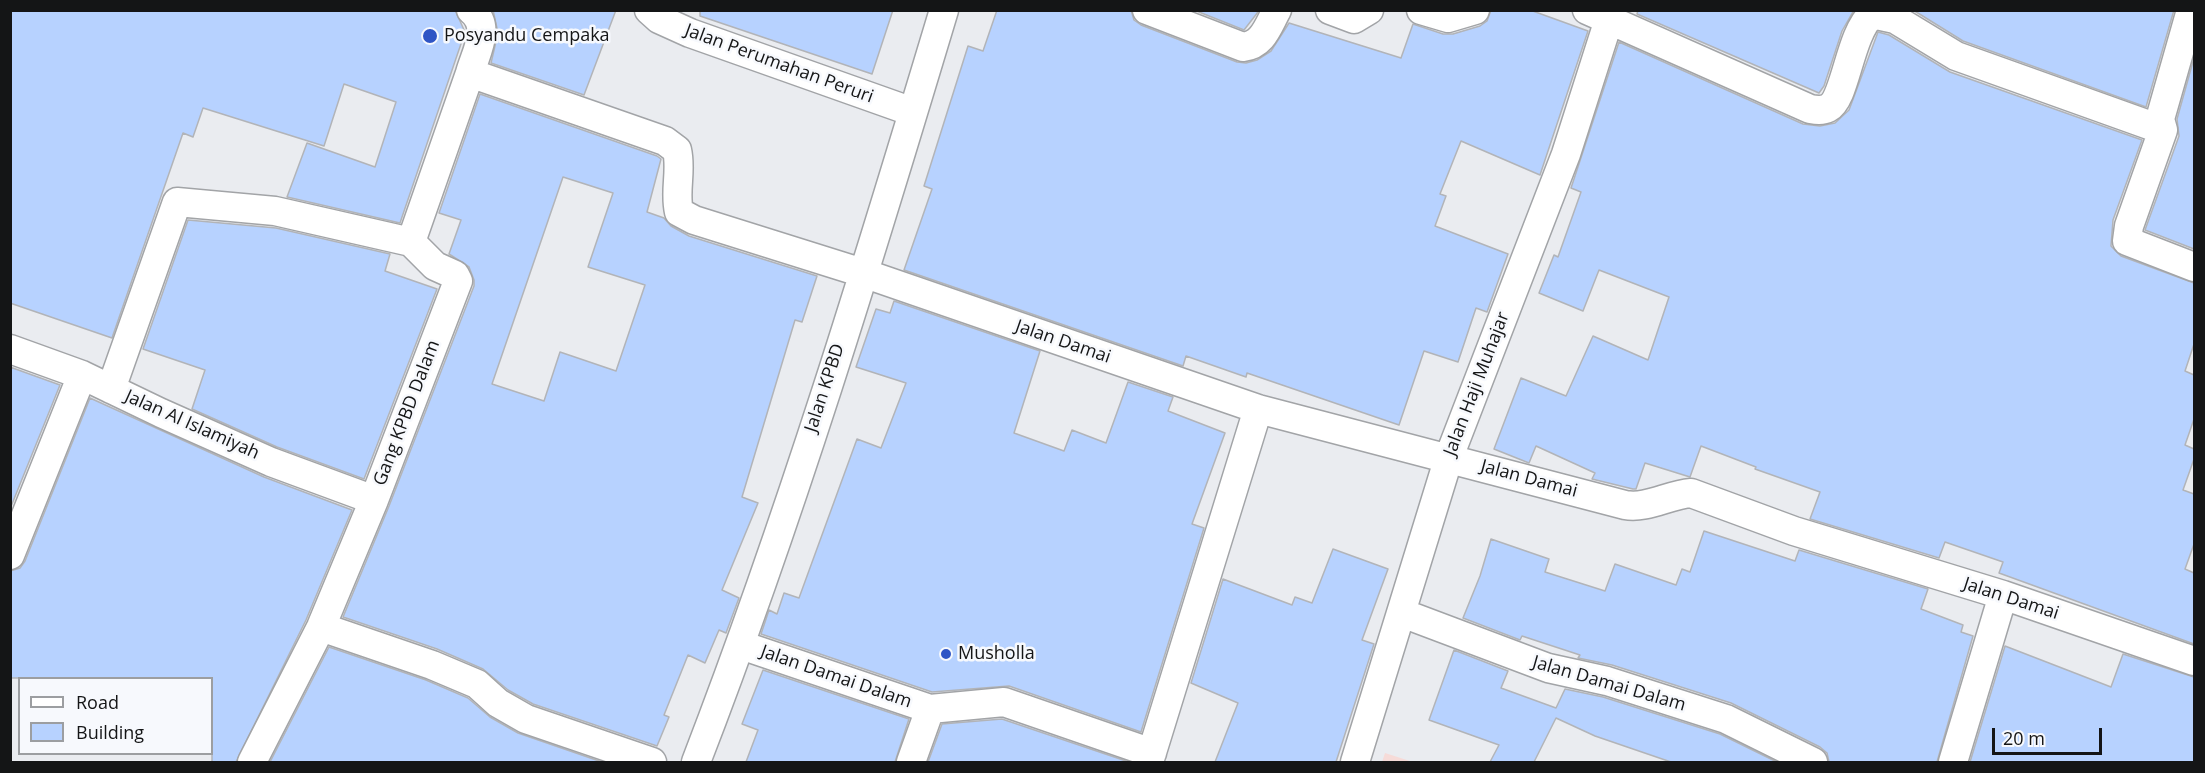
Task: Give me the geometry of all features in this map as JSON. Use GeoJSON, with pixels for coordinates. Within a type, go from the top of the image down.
{"type":"FeatureCollection","features":[{"type":"Feature","properties":{"kind":"street"},"geometry":{"type":"LineString","coordinates":[[111,388],[177,201],[275,211],[411,242],[483,29],[481,18],[471,10]]}},
{"type":"Feature","properties":{"kind":"street","name":"Jalan Perumahan Peruri"},"geometry":{"type":"LineString","coordinates":[[649,10],[659,19],[690,33],[913,112]]}},
{"type":"Feature","properties":{"kind":"street","name":"Jalan KPBD"},"geometry":{"type":"LineString","coordinates":[[696,762],[741,645],[863,273],[944,10]]}},
{"type":"Feature","properties":{"kind":"street"},"geometry":{"type":"LineString","coordinates":[[1147,10],[1243,47],[1255,45],[1260,41],[1277,10]]}},
{"type":"Feature","properties":{"kind":"street"},"geometry":{"type":"LineString","coordinates":[[1330,10],[1354,19],[1369,10]]}},
{"type":"Feature","properties":{"kind":"street"},"geometry":{"type":"LineString","coordinates":[[1421,10],[1448,18],[1475,10]]}},
{"type":"Feature","properties":{"kind":"street"},"geometry":{"type":"LineString","coordinates":[[2191,10],[2160,119],[2163,130],[2129,226],[2127,241],[2194,267]]}},
{"type":"Feature","properties":{"kind":"street"},"geometry":{"type":"LineString","coordinates":[[1603,14],[1810,110],[1830,107],[1836,99],[1851,50],[1864,24],[1872,14],[1883,15],[1911,28],[1956,56],[2163,130]]}},
{"type":"Feature","properties":{"kind":"street","name":"Jalan Haji Muhajar"},"geometry":{"type":"LineString","coordinates":[[1355,762],[1449,457],[1566,154],[1603,14]]}},
{"type":"Feature","properties":{"kind":"street"},"geometry":{"type":"LineString","coordinates":[[470,73],[665,141],[677,150],[680,164],[675,195],[679,212],[694,220],[863,273]]}},
{"type":"Feature","properties":{"kind":"street","name":"Gang KPBD Dalam"},"geometry":{"type":"LineString","coordinates":[[252,762],[321,627],[374,500],[458,281],[455,275],[435,266],[411,242]]}},
{"type":"Feature","properties":{"kind":"street","name":"Jalan Damai"},"geometry":{"type":"LineString","coordinates":[[863,273],[1258,409],[1633,506],[1691,494],[1794,531],[2003,595],[2194,661]]}},
{"type":"Feature","properties":{"kind":"street","name":"Jalan Al Islamiyah"},"geometry":{"type":"LineString","coordinates":[[10,349],[82,375],[271,462],[374,500]]}},
{"type":"Feature","properties":{"kind":"street"},"geometry":{"type":"LineString","coordinates":[[10,555],[82,375]]}},
{"type":"Feature","properties":{"kind":"street","name":"Jalan Damai Dalam"},"geometry":{"type":"LineString","coordinates":[[741,645],[930,709],[1004,702],[1151,758],[1258,409]]}},
{"type":"Feature","properties":{"kind":"street"},"geometry":{"type":"LineString","coordinates":[[1953,762],[2003,595]]}},
{"type":"Feature","properties":{"kind":"street","name":"Jalan Damai Dalam"},"geometry":{"type":"LineString","coordinates":[[1402,613],[1548,668],[1607,681],[1726,719],[1813,762]]}},
{"type":"Feature","properties":{"kind":"street"},"geometry":{"type":"LineString","coordinates":[[321,627],[477,684],[498,703],[526,719],[652,762]]}},
{"type":"Feature","properties":{"kind":"street","name":"Jalan Damai Dalam"},"geometry":{"type":"LineString","coordinates":[[911,762],[930,709]]}},
{"type":"Feature","properties":{"kind":"shaded area"},"geometry":{"type":"Polygon","coordinates":[[[1385,753],[1413,762],[1382,762],[1385,753]]]}},
{"type":"Feature","properties":{"kind":"building"},"geometry":{"type":"Polygon","coordinates":[[[10,10],[455,10],[465,32],[400,223],[287,197],[307,143],[375,167],[396,102],[344,84],[324,146],[203,108],[193,137],[183,133],[112,338],[10,303],[10,10]]]}},
{"type":"Feature","properties":{"kind":"building"},"geometry":{"type":"Polygon","coordinates":[[[493,10],[616,10],[584,95],[491,63],[498,33],[493,10]]]}},
{"type":"Feature","properties":{"kind":"building"},"geometry":{"type":"Polygon","coordinates":[[[700,10],[893,10],[872,74],[700,16],[700,10]]]}},
{"type":"Feature","properties":{"kind":"building"},"geometry":{"type":"Polygon","coordinates":[[[997,10],[1131,10],[1134,20],[1141,25],[1237,62],[1246,63],[1257,60],[1271,51],[1289,23],[1401,58],[1413,24],[1443,34],[1453,34],[1480,26],[1487,21],[1491,10],[1530,10],[1588,31],[1540,175],[1461,141],[1440,194],[1446,196],[1435,226],[1508,254],[1487,312],[1476,308],[1458,362],[1424,351],[1399,425],[1247,373],[1246,377],[1186,356],[1183,366],[904,270],[932,189],[924,186],[968,46],[983,51],[997,10]]]}},
{"type":"Feature","properties":{"kind":"building"},"geometry":{"type":"Polygon","coordinates":[[[1194,10],[1254,10],[1258,12],[1244,30],[1194,10]]]}},
{"type":"Feature","properties":{"kind":"building"},"geometry":{"type":"Polygon","coordinates":[[[1638,10],[1854,10],[1842,31],[1824,86],[1819,93],[1637,14],[1638,10]]]}},
{"type":"Feature","properties":{"kind":"building"},"geometry":{"type":"Polygon","coordinates":[[[1913,10],[2174,10],[2146,107],[1963,41],[1913,10]]]}},
{"type":"Feature","properties":{"kind":"building"},"geometry":{"type":"Polygon","coordinates":[[[1878,32],[1889,35],[1950,72],[2142,140],[2113,220],[2111,246],[2121,256],[2194,283],[2194,344],[2185,371],[2194,375],[2194,419],[2185,445],[2194,449],[2194,459],[2183,490],[2194,494],[2194,544],[2185,569],[2194,573],[2194,644],[1999,573],[2003,562],[1945,542],[1939,558],[1810,519],[1820,492],[1755,469],[1756,467],[1701,446],[1690,477],[1645,463],[1636,489],[1592,479],[1595,473],[1536,446],[1529,463],[1494,449],[1521,378],[1566,396],[1593,336],[1648,360],[1669,297],[1599,270],[1583,311],[1539,293],[1554,255],[1558,257],[1581,192],[1571,188],[1619,42],[1803,124],[1820,126],[1835,123],[1849,110],[1878,32]]]}},
{"type":"Feature","properties":{"kind":"building"},"geometry":{"type":"Polygon","coordinates":[[[2194,58],[2194,249],[2145,230],[2179,136],[2177,119],[2194,58]]]}},
{"type":"Feature","properties":{"kind":"building"},"geometry":{"type":"Polygon","coordinates":[[[480,94],[657,156],[661,159],[647,212],[664,218],[671,226],[689,236],[817,276],[802,322],[795,320],[742,497],[758,503],[722,590],[739,598],[726,633],[719,630],[705,663],[688,655],[664,715],[669,717],[657,746],[533,704],[508,690],[483,669],[437,649],[343,617],[389,506],[474,286],[469,267],[449,254],[461,220],[439,213],[480,94]],[[563,177],[492,384],[544,401],[560,352],[616,371],[645,285],[588,267],[613,193],[563,177]]]}},
{"type":"Feature","properties":{"kind":"building"},"geometry":{"type":"Polygon","coordinates":[[[188,220],[276,228],[390,254],[385,271],[437,289],[364,479],[277,447],[192,409],[205,370],[143,349],[188,220]]]}},
{"type":"Feature","properties":{"kind":"building"},"geometry":{"type":"Polygon","coordinates":[[[894,301],[1040,351],[1014,433],[1064,451],[1072,430],[1106,443],[1128,382],[1173,397],[1168,411],[1225,433],[1192,524],[1204,528],[1141,732],[1009,686],[932,692],[761,634],[769,610],[777,614],[784,593],[799,598],[857,439],[881,448],[906,383],[856,367],[876,309],[890,313],[894,301]]]}},
{"type":"Feature","properties":{"kind":"building"},"geometry":{"type":"Polygon","coordinates":[[[10,367],[60,385],[10,509],[10,367]]]}},
{"type":"Feature","properties":{"kind":"building"},"geometry":{"type":"Polygon","coordinates":[[[90,398],[264,477],[352,510],[306,620],[236,762],[212,762],[213,677],[10,678],[10,571],[20,568],[25,561],[90,398]]]}},
{"type":"Feature","properties":{"kind":"building"},"geometry":{"type":"Polygon","coordinates":[[[1704,531],[1795,561],[1799,550],[1928,589],[1921,609],[1963,625],[1961,632],[1973,636],[1937,762],[1829,762],[1827,753],[1820,747],[1731,703],[1612,665],[1578,658],[1580,655],[1522,636],[1520,640],[1463,618],[1480,576],[1491,539],[1549,559],[1545,572],[1605,591],[1615,564],[1676,585],[1682,569],[1690,572],[1704,531]]]}},
{"type":"Feature","properties":{"kind":"building"},"geometry":{"type":"Polygon","coordinates":[[[1333,549],[1388,569],[1362,640],[1374,644],[1336,762],[1215,762],[1238,703],[1191,683],[1223,579],[1292,605],[1295,597],[1312,603],[1333,549]]]}},
{"type":"Feature","properties":{"kind":"building"},"geometry":{"type":"Polygon","coordinates":[[[2005,646],[2111,687],[2123,654],[2194,677],[2194,762],[1970,762],[2005,646]]]}},
{"type":"Feature","properties":{"kind":"building"},"geometry":{"type":"Polygon","coordinates":[[[329,647],[426,680],[468,698],[490,717],[518,733],[602,762],[270,762],[329,647]]]}},
{"type":"Feature","properties":{"kind":"building"},"geometry":{"type":"Polygon","coordinates":[[[1454,650],[1508,671],[1501,688],[1556,708],[1565,689],[1603,697],[1720,734],[1777,762],[1671,762],[1595,736],[1556,718],[1534,762],[1490,762],[1499,745],[1429,720],[1454,650]]]}},
{"type":"Feature","properties":{"kind":"building"},"geometry":{"type":"Polygon","coordinates":[[[763,670],[909,719],[895,762],[746,762],[758,730],[742,724],[763,670]]]}},
{"type":"Feature","properties":{"kind":"building"},"geometry":{"type":"Polygon","coordinates":[[[1002,719],[1129,762],[928,762],[942,724],[1002,719]]]}},
{"type":"Feature","properties":{"kind":"place","name":"Posyandu Cempaka"},"geometry":{"type":"Point","coordinates":[430,36]}},
{"type":"Feature","properties":{"kind":"place","name":"Musholla"},"geometry":{"type":"Point","coordinates":[946,654]}}]}
